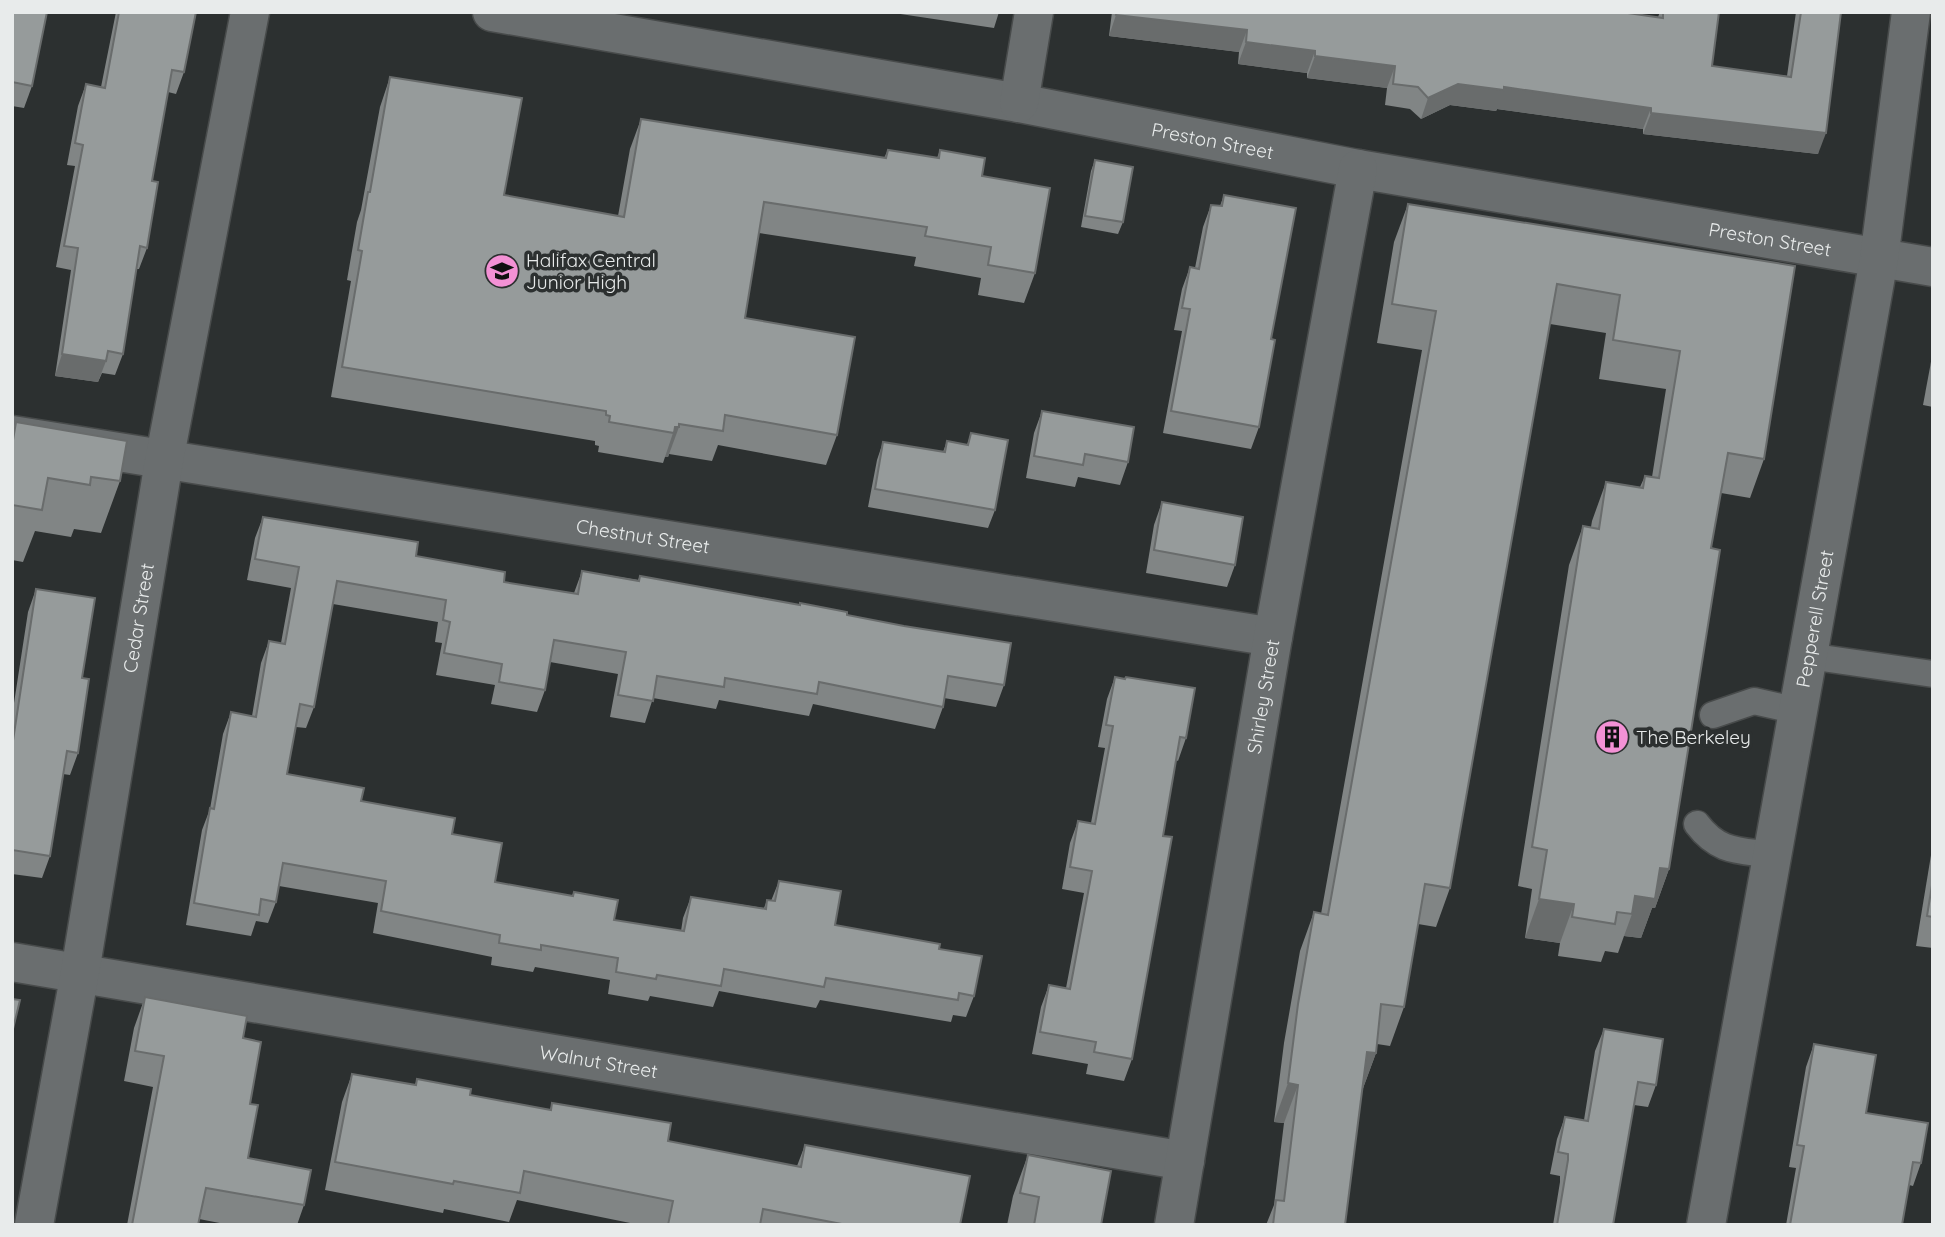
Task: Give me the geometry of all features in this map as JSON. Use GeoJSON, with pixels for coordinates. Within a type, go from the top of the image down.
{"type":"FeatureCollection","features":[{"type":"Feature","properties":{"kind":"street","name":"Cedar Street"},"geometry":{"type":"LineString","coordinates":[[34,1225],[80,972],[164,461],[250,12]]}},
{"type":"Feature","properties":{"kind":"street","name":"Preston Street"},"geometry":{"type":"LineString","coordinates":[[492,12],[1019,103],[1358,169],[1933,267]]}},
{"type":"Feature","properties":{"kind":"street"},"geometry":{"type":"LineString","coordinates":[[1019,103],[1034,12]]}},
{"type":"Feature","properties":{"kind":"street","name":"Pepperell Street"},"geometry":{"type":"LineString","coordinates":[[1706,1225],[1878,259],[1911,12]]}},
{"type":"Feature","properties":{"kind":"street","name":"Shirley Street"},"geometry":{"type":"LineString","coordinates":[[1174,1225],[1273,637],[1358,169]]}},
{"type":"Feature","properties":{"kind":"street","name":"Chestnut Street"},"geometry":{"type":"LineString","coordinates":[[12,435],[1273,637]]}},
{"type":"Feature","properties":{"kind":"street","name":"Walnut Street"},"geometry":{"type":"LineString","coordinates":[[12,962],[1185,1161]]}},
{"type":"Feature","properties":{"kind":"lane"},"geometry":{"type":"LineString","coordinates":[[1808,656],[1933,674]]}},
{"type":"Feature","properties":{"kind":"lane"},"geometry":{"type":"LineString","coordinates":[[1713,715],[1754,701],[1798,711]]}},
{"type":"Feature","properties":{"kind":"lane"},"geometry":{"type":"LineString","coordinates":[[1698,824],[1707,837],[1720,846],[1772,855]]}},
{"type":"Feature","properties":{"kind":"building"},"geometry":{"type":"Polygon","coordinates":[[[12,12],[47,12],[32,86],[12,82],[12,12]]]}},
{"type":"Feature","properties":{"kind":"building"},"geometry":{"type":"Polygon","coordinates":[[[119,12],[196,12],[184,72],[172,70],[152,181],[158,182],[147,248],[140,246],[123,354],[108,351],[106,361],[62,354],[78,248],[64,246],[83,145],[75,143],[86,84],[105,88],[119,12]]]}},
{"type":"Feature","properties":{"kind":"building"},"geometry":{"type":"Polygon","coordinates":[[[1117,12],[1621,12],[1663,18],[1663,12],[1719,12],[1712,66],[1791,77],[1801,12],[1841,12],[1826,133],[1651,113],[1651,108],[1504,87],[1504,90],[1458,84],[1428,98],[1418,87],[1393,84],[1395,66],[1315,56],[1315,51],[1246,42],[1247,30],[1116,15],[1117,12]]]}},
{"type":"Feature","properties":{"kind":"building","name":"Halifax Central Junior High"},"geometry":{"type":"Polygon","coordinates":[[[390,77],[522,98],[504,195],[624,217],[641,119],[886,158],[888,150],[939,158],[940,150],[985,158],[982,176],[1050,188],[1035,273],[988,265],[991,247],[925,236],[927,227],[764,202],[745,318],[855,337],[837,435],[725,415],[723,431],[679,424],[674,433],[609,422],[610,416],[606,415],[606,411],[342,367],[362,251],[358,250],[390,77]]]}},
{"type":"Feature","properties":{"kind":"building"},"geometry":{"type":"Polygon","coordinates":[[[1095,160],[1133,167],[1123,222],[1085,216],[1095,160]]]}},
{"type":"Feature","properties":{"kind":"building"},"geometry":{"type":"Polygon","coordinates":[[[1224,195],[1296,208],[1271,339],[1275,340],[1259,427],[1171,411],[1190,309],[1182,308],[1190,267],[1199,269],[1211,205],[1222,206],[1224,195]]]}},
{"type":"Feature","properties":{"kind":"building"},"geometry":{"type":"Polygon","coordinates":[[[1408,204],[1795,266],[1764,459],[1728,453],[1711,548],[1720,550],[1669,869],[1660,868],[1655,899],[1635,896],[1632,914],[1617,912],[1615,924],[1572,917],[1574,904],[1539,899],[1547,850],[1532,847],[1583,526],[1599,529],[1606,482],[1643,488],[1645,476],[1659,478],[1680,351],[1613,340],[1620,295],[1557,284],[1450,888],[1425,884],[1404,1007],[1381,1004],[1376,1053],[1367,1052],[1345,1225],[1273,1225],[1276,1200],[1284,1201],[1298,1085],[1288,1083],[1314,912],[1328,915],[1436,311],[1392,304],[1408,204]]]}},
{"type":"Feature","properties":{"kind":"building"},"geometry":{"type":"Polygon","coordinates":[[[1042,411],[1134,427],[1128,462],[1085,454],[1083,465],[1034,456],[1042,411]]]}},
{"type":"Feature","properties":{"kind":"building"},"geometry":{"type":"Polygon","coordinates":[[[16,422],[127,441],[120,481],[91,477],[90,485],[48,478],[42,510],[12,505],[12,446],[16,422]]]}},
{"type":"Feature","properties":{"kind":"building"},"geometry":{"type":"Polygon","coordinates":[[[971,433],[1008,440],[995,510],[875,489],[883,442],[945,452],[947,441],[968,445],[971,433]]]}},
{"type":"Feature","properties":{"kind":"building"},"geometry":{"type":"Polygon","coordinates":[[[1162,502],[1243,517],[1235,565],[1154,550],[1162,502]]]}},
{"type":"Feature","properties":{"kind":"building"},"geometry":{"type":"Polygon","coordinates":[[[263,517],[418,542],[416,556],[505,572],[504,582],[578,594],[582,571],[639,581],[640,576],[800,603],[904,626],[1011,643],[1004,685],[948,676],[943,707],[819,682],[817,694],[725,678],[724,687],[657,676],[653,701],[618,695],[626,652],[554,640],[545,690],[499,682],[502,664],[444,653],[450,622],[443,620],[446,600],[337,581],[314,707],[300,704],[287,774],[364,788],[361,801],[455,818],[452,834],[502,843],[495,882],[573,896],[574,892],[618,900],[614,920],[684,931],[691,897],[766,909],[767,900],[775,901],[779,881],[841,891],[835,925],[940,944],[939,949],[982,956],[974,996],[959,993],[958,1000],[826,978],[824,987],[724,969],[721,986],[657,975],[656,979],[616,972],[618,958],[541,945],[541,950],[499,943],[500,935],[381,911],[386,881],[283,863],[276,902],[261,899],[259,915],[194,903],[210,808],[214,809],[231,712],[256,717],[269,641],[285,644],[299,567],[255,559],[263,517]]]}},
{"type":"Feature","properties":{"kind":"building"},"geometry":{"type":"Polygon","coordinates":[[[36,589],[95,598],[82,678],[89,679],[78,753],[67,751],[50,856],[12,850],[12,747],[36,589]]]}},
{"type":"Feature","properties":{"kind":"building"},"geometry":{"type":"Polygon","coordinates":[[[1115,677],[1195,688],[1186,738],[1180,737],[1163,836],[1172,837],[1132,1059],[1094,1052],[1096,1042],[1040,1032],[1049,985],[1070,989],[1092,871],[1070,867],[1078,821],[1095,824],[1113,726],[1106,725],[1115,677]]]}},
{"type":"Feature","properties":{"kind":"building"},"geometry":{"type":"Polygon","coordinates":[[[1933,879],[1933,917],[1927,916],[1933,879]]]}},
{"type":"Feature","properties":{"kind":"building"},"geometry":{"type":"Polygon","coordinates":[[[145,997],[247,1016],[243,1038],[261,1042],[250,1104],[258,1105],[248,1158],[311,1170],[304,1205],[206,1188],[198,1225],[132,1225],[164,1056],[135,1051],[145,997]]]}},
{"type":"Feature","properties":{"kind":"building"},"geometry":{"type":"Polygon","coordinates":[[[12,999],[20,1000],[12,1033],[12,999]]]}},
{"type":"Feature","properties":{"kind":"building"},"geometry":{"type":"Polygon","coordinates":[[[1604,1029],[1663,1039],[1656,1085],[1638,1082],[1613,1225],[1557,1225],[1568,1160],[1568,1154],[1558,1152],[1565,1117],[1588,1121],[1604,1029]]]}},
{"type":"Feature","properties":{"kind":"building"},"geometry":{"type":"Polygon","coordinates":[[[1814,1044],[1876,1055],[1866,1113],[1928,1123],[1921,1163],[1913,1162],[1902,1225],[1790,1225],[1804,1146],[1797,1145],[1814,1044]]]}},
{"type":"Feature","properties":{"kind":"building"},"geometry":{"type":"Polygon","coordinates":[[[352,1074],[416,1085],[417,1079],[471,1089],[470,1095],[551,1110],[552,1103],[671,1123],[668,1141],[801,1167],[805,1145],[970,1176],[960,1225],[847,1225],[763,1209],[760,1225],[668,1225],[673,1201],[524,1171],[520,1193],[454,1181],[453,1184],[335,1162],[352,1074]]]}},
{"type":"Feature","properties":{"kind":"building"},"geometry":{"type":"Polygon","coordinates":[[[1028,1155],[1111,1171],[1101,1225],[1034,1225],[1039,1197],[1020,1193],[1028,1155]]]}},
{"type":"Feature","properties":{"kind":"place","name":"Halifax Central Junior High"},"geometry":{"type":"Point","coordinates":[502,271]}},
{"type":"Feature","properties":{"kind":"place","name":"The Berkeley"},"geometry":{"type":"Point","coordinates":[1612,737]}}]}
